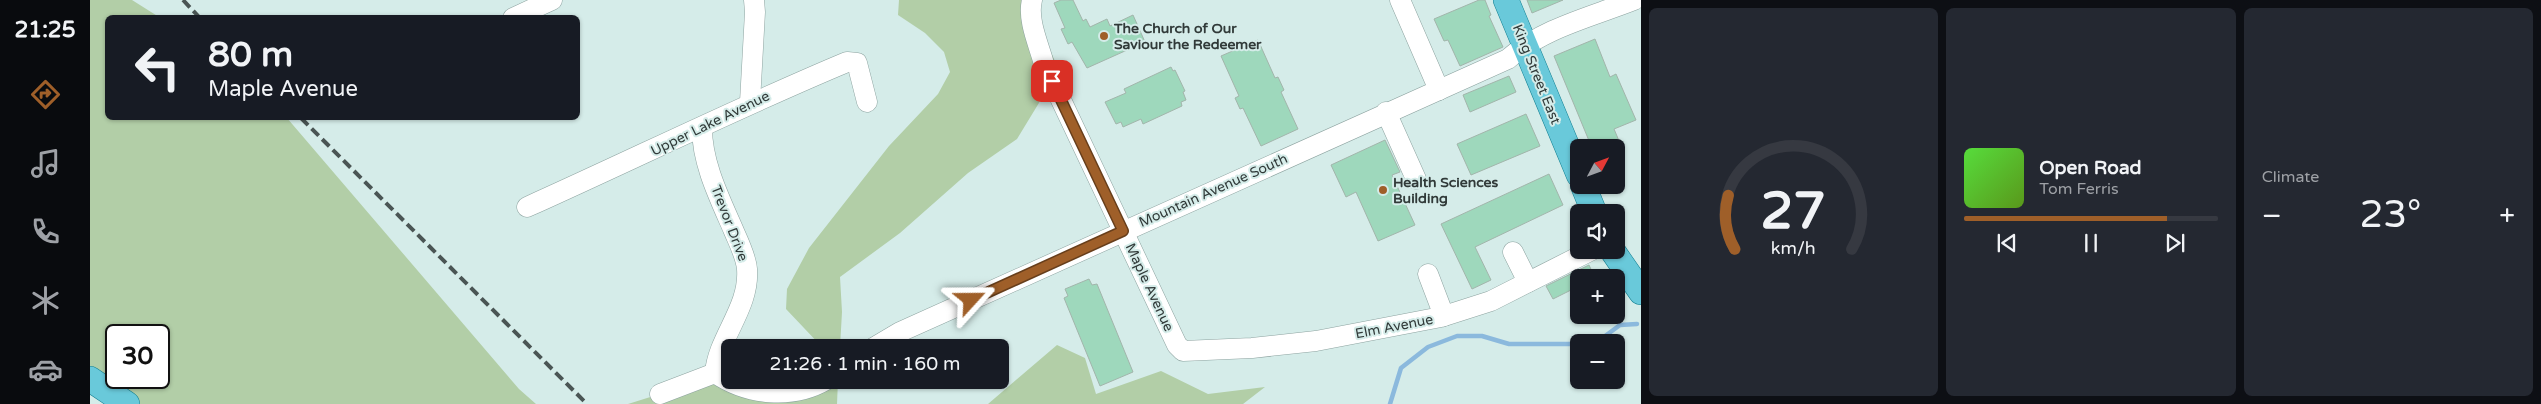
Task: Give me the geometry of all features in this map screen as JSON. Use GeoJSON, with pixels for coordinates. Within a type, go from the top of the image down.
{"type":"FeatureCollection","features":[{"type":"Feature","properties":{"kind":"main road","name":"King Street East"},"geometry":{"type":"LineString","coordinates":[[1506,0],[1570,153]]}},
{"type":"Feature","properties":{"kind":"main road"},"geometry":{"type":"LineString","coordinates":[[1618,259],[1641,292]]}},
{"type":"Feature","properties":{"kind":"main road"},"geometry":{"type":"LineString","coordinates":[[90,379],[127,404]]}},
{"type":"Feature","properties":{"kind":"street"},"geometry":{"type":"LineString","coordinates":[[520,15],[552,0]]}},
{"type":"Feature","properties":{"kind":"street"},"geometry":{"type":"LineString","coordinates":[[750,102],[754,0]]}},
{"type":"Feature","properties":{"kind":"street","name":"Maple Avenue"},"geometry":{"type":"LineString","coordinates":[[1032,0],[1030,6],[1044,64],[1177,345],[1182,351]]}},
{"type":"Feature","properties":{"kind":"street"},"geometry":{"type":"LineString","coordinates":[[1400,0],[1439,90]]}},
{"type":"Feature","properties":{"kind":"street","name":"Mountain Avenue South"},"geometry":{"type":"LineString","coordinates":[[888,339],[1386,112],[1439,90],[1508,58],[1525,44],[1632,3]]}},
{"type":"Feature","properties":{"kind":"street","name":"Upper Lake Avenue"},"geometry":{"type":"LineString","coordinates":[[527,207],[702,128],[750,102],[847,62],[855,61],[857,63],[866,102]]}},
{"type":"Feature","properties":{"kind":"street"},"geometry":{"type":"LineString","coordinates":[[1386,112],[1416,179]]}},
{"type":"Feature","properties":{"kind":"street","name":"Trevor Drive"},"geometry":{"type":"LineString","coordinates":[[702,128],[702,144],[709,170],[747,268],[744,297],[737,317],[716,359],[715,373]]}},
{"type":"Feature","properties":{"kind":"street"},"geometry":{"type":"LineString","coordinates":[[1513,252],[1528,282]]}},
{"type":"Feature","properties":{"kind":"street","name":"Elm Avenue"},"geometry":{"type":"LineString","coordinates":[[1182,351],[1252,348],[1316,341],[1384,330],[1444,316],[1491,301],[1574,259]]}},
{"type":"Feature","properties":{"kind":"street"},"geometry":{"type":"LineString","coordinates":[[1428,274],[1444,316]]}},
{"type":"Feature","properties":{"kind":"street"},"geometry":{"type":"LineString","coordinates":[[660,394],[715,373],[721,377]]}},
{"type":"Feature","properties":{"kind":"street"},"geometry":{"type":"LineString","coordinates":[[756,389],[780,393],[800,392],[806,389]]}},
{"type":"Feature","properties":{"kind":"green space"},"geometry":{"type":"Polygon","coordinates":[[[90,0],[132,0],[156,15],[105,15],[105,120],[289,120],[519,389],[536,404],[140,404],[120,389],[170,389],[170,324],[105,324],[105,378],[90,367],[90,0]]]}},
{"type":"Feature","properties":{"kind":"green space"},"geometry":{"type":"Polygon","coordinates":[[[899,0],[1027,0],[1059,70],[1017,139],[968,173],[900,233],[840,277],[842,312],[840,339],[814,339],[786,309],[787,289],[809,248],[889,146],[938,94],[950,72],[944,52],[925,33],[898,15],[899,0]]]}},
{"type":"Feature","properties":{"kind":"green space"},"geometry":{"type":"Polygon","coordinates":[[[1057,345],[1085,358],[1096,394],[1161,371],[1208,394],[1265,387],[1243,404],[988,404],[1006,389],[1009,389],[1009,386],[1057,345]]]}},
{"type":"Feature","properties":{"kind":"green space"},"geometry":{"type":"Polygon","coordinates":[[[721,375],[721,389],[838,389],[837,404],[628,404],[721,375]]]}},
{"type":"Feature","properties":{"kind":"building","name":"The Church of Our Saviour the Redeemer"},"geometry":{"type":"Polygon","coordinates":[[[1061,0],[1073,0],[1083,21],[1086,19],[1090,27],[1107,19],[1110,26],[1133,15],[1145,42],[1087,68],[1072,42],[1068,44],[1061,29],[1065,28],[1054,3],[1061,0]]]}},
{"type":"Feature","properties":{"kind":"building"},"geometry":{"type":"Polygon","coordinates":[[[1479,0],[1485,0],[1491,15],[1489,16],[1503,47],[1460,66],[1448,40],[1444,41],[1434,19],[1479,0]]]}},
{"type":"Feature","properties":{"kind":"building"},"geometry":{"type":"Polygon","coordinates":[[[1527,0],[1563,0],[1532,13],[1527,0]]]}},
{"type":"Feature","properties":{"kind":"building"},"geometry":{"type":"Polygon","coordinates":[[[1595,39],[1610,77],[1616,74],[1636,120],[1614,129],[1618,139],[1588,139],[1554,56],[1595,39]]]}},
{"type":"Feature","properties":{"kind":"building"},"geometry":{"type":"Polygon","coordinates":[[[1258,40],[1275,78],[1278,77],[1284,90],[1281,92],[1298,129],[1261,146],[1243,108],[1240,109],[1235,98],[1239,96],[1221,56],[1258,40]]]}},
{"type":"Feature","properties":{"kind":"building"},"geometry":{"type":"Polygon","coordinates":[[[1171,67],[1173,71],[1175,70],[1185,91],[1183,92],[1186,100],[1181,102],[1182,106],[1143,124],[1141,119],[1123,127],[1121,122],[1116,124],[1105,102],[1126,93],[1124,89],[1171,67]]]}},
{"type":"Feature","properties":{"kind":"building"},"geometry":{"type":"Polygon","coordinates":[[[1509,76],[1516,92],[1470,112],[1463,95],[1509,76]]]}},
{"type":"Feature","properties":{"kind":"building"},"geometry":{"type":"Polygon","coordinates":[[[1526,114],[1540,146],[1471,175],[1457,144],[1526,114]]]}},
{"type":"Feature","properties":{"kind":"building","name":"Health Sciences Building"},"geometry":{"type":"Polygon","coordinates":[[[1385,140],[1400,172],[1392,175],[1415,225],[1378,241],[1356,192],[1346,197],[1331,165],[1385,140]]]}},
{"type":"Feature","properties":{"kind":"building"},"geometry":{"type":"Polygon","coordinates":[[[1549,174],[1563,205],[1475,247],[1491,280],[1472,289],[1441,224],[1549,174]]]}},
{"type":"Feature","properties":{"kind":"building"},"geometry":{"type":"Polygon","coordinates":[[[1589,265],[1591,269],[1581,269],[1589,265]]]}},
{"type":"Feature","properties":{"kind":"building"},"geometry":{"type":"Polygon","coordinates":[[[1570,274],[1570,290],[1553,299],[1546,286],[1570,274]]]}},
{"type":"Feature","properties":{"kind":"building"},"geometry":{"type":"Polygon","coordinates":[[[1089,279],[1092,285],[1097,284],[1133,372],[1100,386],[1064,298],[1068,296],[1065,289],[1089,279]]]}},
{"type":"Feature","properties":{"kind":"waterway"},"geometry":{"type":"LineString","coordinates":[[1608,334],[1620,325],[1637,324]]}},
{"type":"Feature","properties":{"kind":"waterway"},"geometry":{"type":"LineString","coordinates":[[1390,404],[1401,368],[1428,347],[1457,336],[1482,336],[1509,344],[1570,344]]}},
{"type":"Feature","properties":{"kind":"railway"},"geometry":{"type":"LineString","coordinates":[[183,0],[197,15]]}},
{"type":"Feature","properties":{"kind":"railway"},"geometry":{"type":"LineString","coordinates":[[303,120],[587,404]]}},
{"type":"Feature","properties":{"kind":"place","name":"The Church of Our Saviour the Redeemer"},"geometry":{"type":"Point","coordinates":[1104,36]}},
{"type":"Feature","properties":{"kind":"place","name":"Health Sciences Building"},"geometry":{"type":"Point","coordinates":[1383,190]}},
{"type":"Feature","properties":{"kind":"route"},"geometry":{"type":"LineString","coordinates":[[971,300],[1123,231],[1052,81]]}}]}
